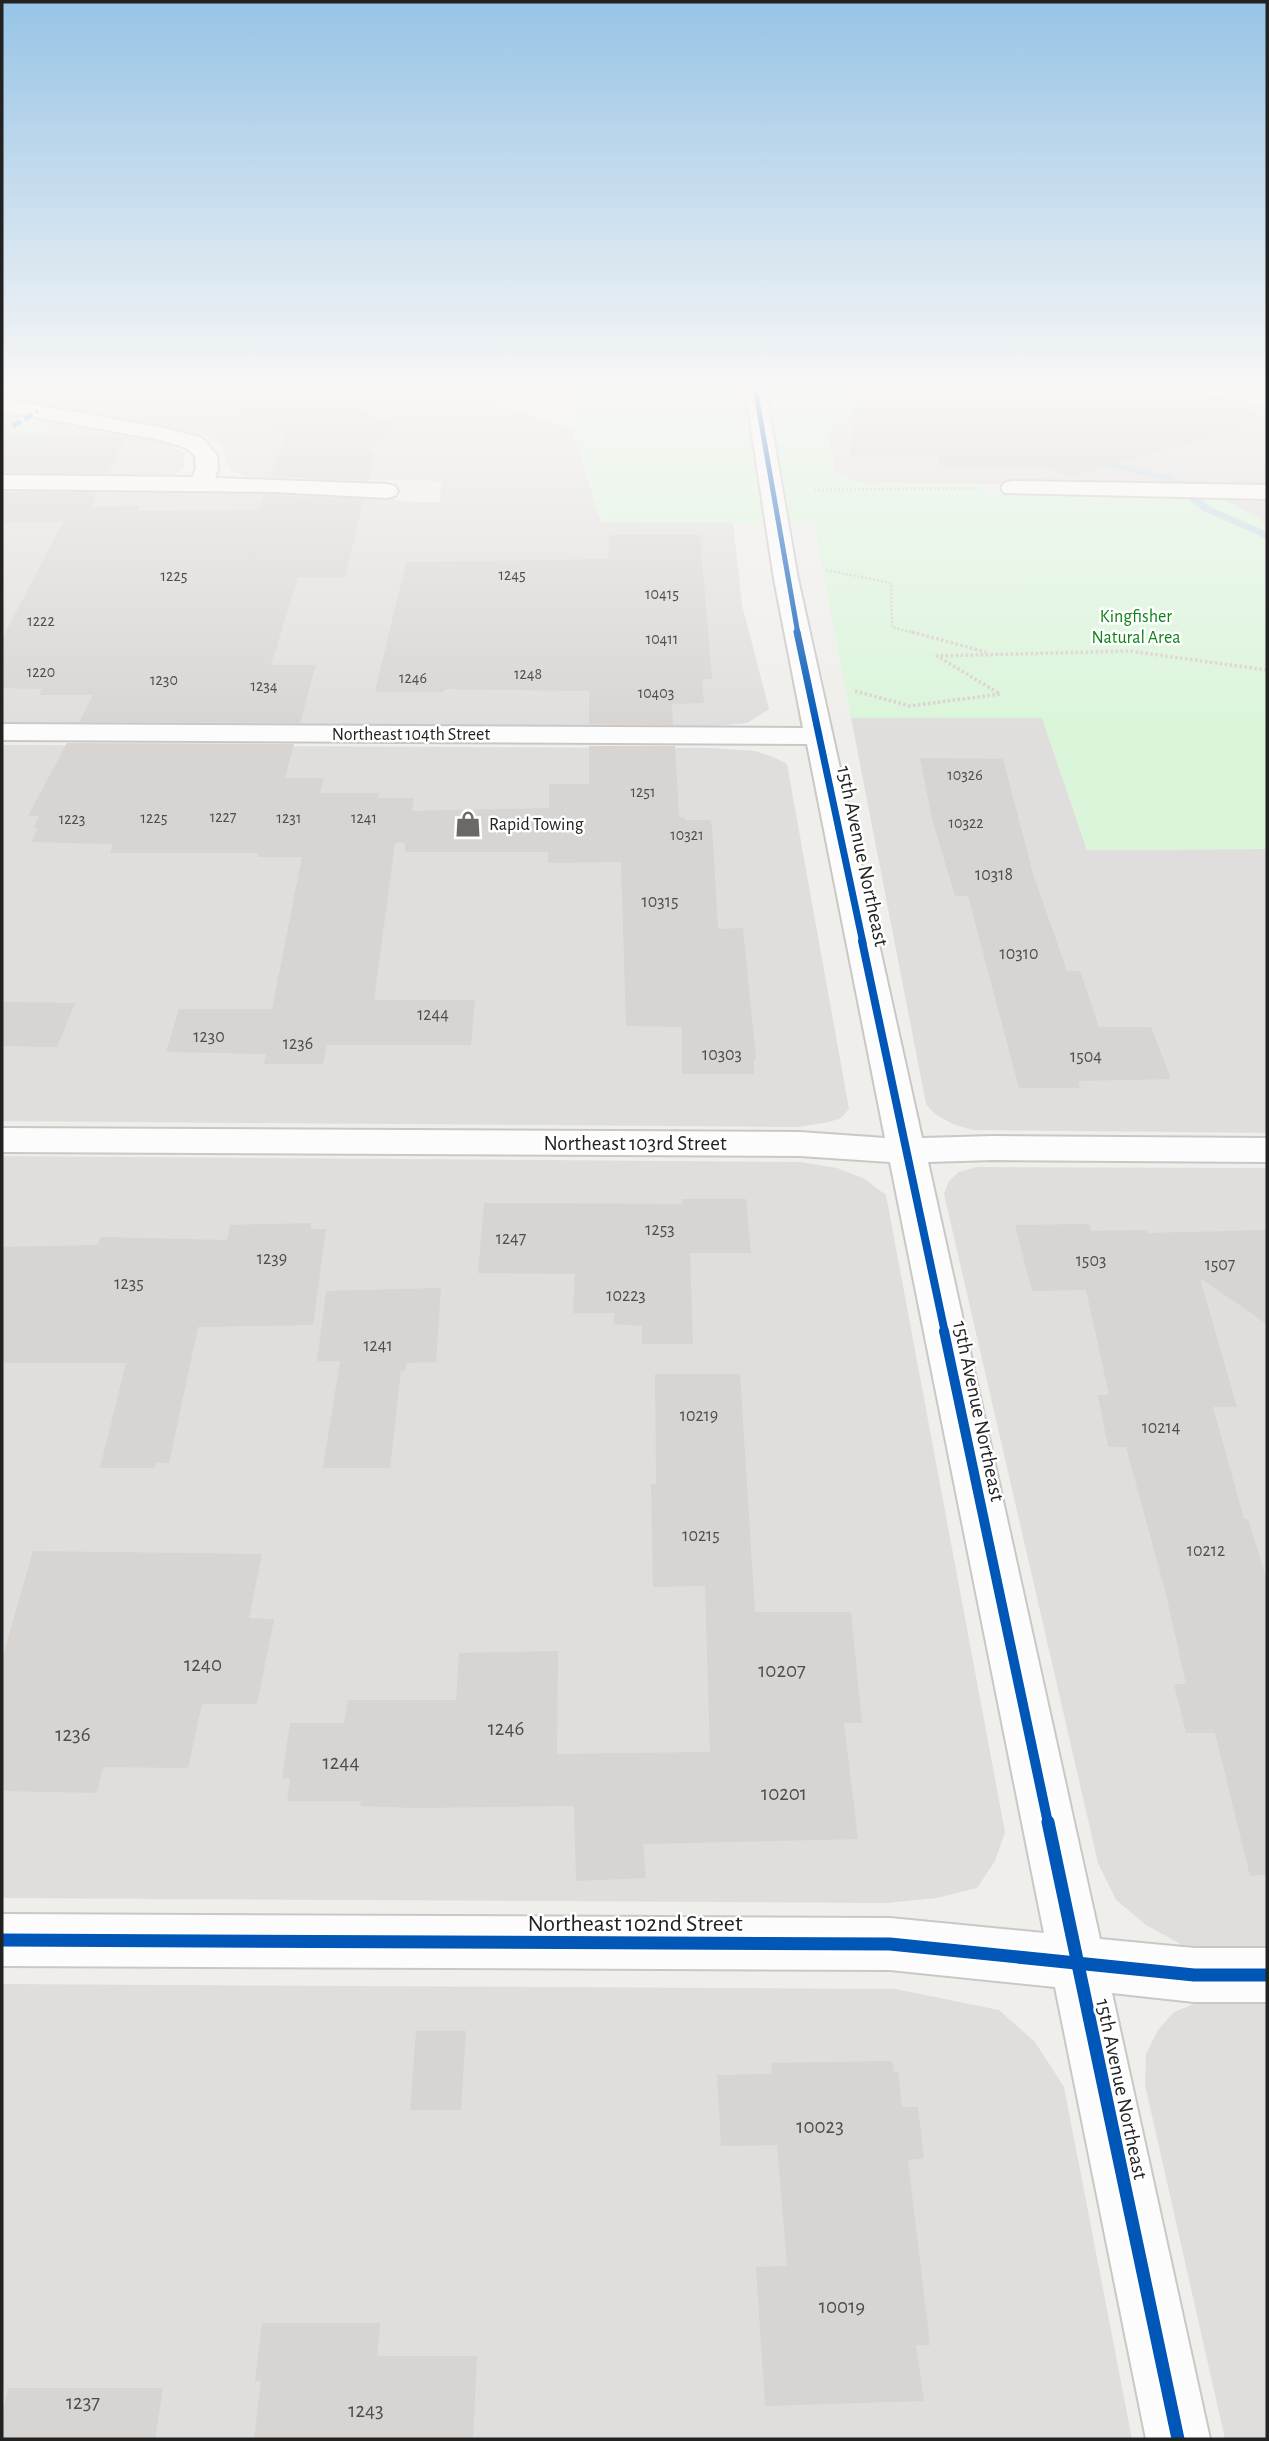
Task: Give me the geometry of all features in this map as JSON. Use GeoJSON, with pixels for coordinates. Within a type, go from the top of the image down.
{"type":"FeatureCollection","features":[{"type":"Feature","properties":{"kind":"street","name":"15th Avenue Northeast"},"geometry":{"type":"LineString","coordinates":[[774,502],[785,572],[1178,2439]]}},
{"type":"Feature","properties":{"kind":"street","name":"Northeast 104th Street"},"geometry":{"type":"LineString","coordinates":[[2,732],[820,736]]}},
{"type":"Feature","properties":{"kind":"street","name":"Northeast 103rd Street"},"geometry":{"type":"LineString","coordinates":[[2,1140],[800,1144],[906,1151],[993,1148],[1267,1150]]}},
{"type":"Feature","properties":{"kind":"street","name":"Northeast 102nd Street"},"geometry":{"type":"LineString","coordinates":[[2,1940],[890,1944],[1194,1975],[1267,1975]]}},
{"type":"Feature","properties":{"kind":"path"},"geometry":{"type":"LineString","coordinates":[[817,568],[891,583],[892,627],[994,654]]}},
{"type":"Feature","properties":{"kind":"path"},"geometry":{"type":"LineString","coordinates":[[811,691],[864,691],[900,705],[910,706],[1000,694],[937,656],[1129,652],[1267,670]]}},
{"type":"Feature","properties":{"kind":"shaded area"},"geometry":{"type":"Polygon","coordinates":[[[2,502],[595,502],[601,522],[733,523],[742,605],[769,709],[747,723],[713,726],[2,724],[2,502]]]}},
{"type":"Feature","properties":{"kind":"shaded area"},"geometry":{"type":"Polygon","coordinates":[[[1228,502],[1267,502],[1266,523],[1228,502]]]}},
{"type":"Feature","properties":{"kind":"shaded area"},"geometry":{"type":"Polygon","coordinates":[[[851,718],[1042,718],[1087,850],[1267,849],[1267,1133],[972,1130],[935,1114],[926,1104],[851,718]]]}},
{"type":"Feature","properties":{"kind":"shaded area"},"geometry":{"type":"Polygon","coordinates":[[[2,745],[713,748],[755,751],[773,757],[787,764],[849,1109],[841,1118],[798,1127],[2,1121],[2,745]]]}},
{"type":"Feature","properties":{"kind":"shaded area"},"geometry":{"type":"Polygon","coordinates":[[[2,1156],[801,1162],[837,1168],[863,1178],[886,1195],[1005,1832],[995,1861],[977,1888],[937,1898],[886,1903],[2,1898],[2,1156]]]}},
{"type":"Feature","properties":{"kind":"shaded area"},"geometry":{"type":"Polygon","coordinates":[[[977,1167],[1267,1168],[1267,1948],[1186,1947],[1146,1925],[1116,1900],[1098,1863],[944,1194],[949,1181],[959,1172],[977,1167]]]}},
{"type":"Feature","properties":{"kind":"shaded area"},"geometry":{"type":"Polygon","coordinates":[[[2,1984],[895,1989],[999,2010],[1035,2042],[1064,2087],[1132,2439],[2,2439],[2,1984]]]}},
{"type":"Feature","properties":{"kind":"shaded area"},"geometry":{"type":"Polygon","coordinates":[[[1199,2002],[1267,2003],[1267,2439],[1225,2439],[1145,2085],[1146,2054],[1158,2030],[1174,2012],[1199,2002]]]}},
{"type":"Feature","properties":{"kind":"green space","name":"Kingfisher Natural Area"},"geometry":{"type":"Polygon","coordinates":[[[595,502],[1228,502],[1267,523],[1267,849],[1087,850],[1042,718],[851,718],[814,523],[601,522],[595,502]]]}},
{"type":"Feature","properties":{"kind":"building"},"geometry":{"type":"Polygon","coordinates":[[[2,502],[94,502],[92,507],[139,506],[137,511],[259,510],[262,502],[363,502],[345,577],[298,577],[271,665],[316,665],[300,723],[79,722],[93,695],[39,695],[42,689],[2,688],[2,639],[63,522],[2,523],[2,502]]]}},
{"type":"Feature","properties":{"kind":"building"},"geometry":{"type":"Polygon","coordinates":[[[610,535],[700,535],[712,679],[702,679],[704,703],[672,704],[673,725],[589,724],[589,691],[445,689],[444,692],[375,692],[406,562],[608,559],[610,535]]]}},
{"type":"Feature","properties":{"kind":"building"},"geometry":{"type":"Polygon","coordinates":[[[67,743],[294,744],[285,778],[324,778],[320,793],[379,793],[378,798],[414,798],[412,811],[549,808],[549,784],[589,784],[589,746],[675,746],[679,817],[685,817],[685,820],[710,820],[712,826],[718,929],[743,928],[756,1060],[754,1074],[682,1074],[682,1027],[626,1026],[621,862],[548,863],[548,852],[405,852],[405,843],[395,843],[374,1000],[475,1000],[471,1045],[327,1045],[323,1064],[264,1064],[266,1054],[166,1052],[179,1009],[272,1009],[302,857],[258,857],[259,853],[110,853],[113,844],[31,842],[38,828],[33,828],[39,816],[28,816],[67,743]]]}},
{"type":"Feature","properties":{"kind":"building"},"geometry":{"type":"Polygon","coordinates":[[[920,758],[1003,759],[1033,874],[1067,971],[1080,971],[1099,1027],[1151,1027],[1171,1079],[1078,1081],[1080,1088],[1019,1088],[968,896],[955,896],[932,819],[920,758]]]}},
{"type":"Feature","properties":{"kind":"building"},"geometry":{"type":"Polygon","coordinates":[[[2,1002],[75,1003],[57,1047],[2,1046],[2,1002]]]}},
{"type":"Feature","properties":{"kind":"building"},"geometry":{"type":"Polygon","coordinates":[[[682,1199],[746,1199],[751,1253],[690,1253],[693,1344],[642,1344],[642,1326],[614,1324],[614,1313],[573,1313],[575,1274],[478,1273],[484,1203],[682,1204],[682,1199]]]}},
{"type":"Feature","properties":{"kind":"building"},"geometry":{"type":"Polygon","coordinates":[[[311,1223],[311,1229],[326,1229],[313,1325],[198,1327],[169,1463],[156,1463],[155,1468],[100,1468],[126,1363],[2,1363],[2,1247],[98,1245],[100,1237],[227,1240],[230,1225],[311,1223]]]}},
{"type":"Feature","properties":{"kind":"building"},"geometry":{"type":"Polygon","coordinates":[[[1089,1224],[1091,1231],[1147,1230],[1148,1233],[1267,1230],[1267,1324],[1200,1278],[1237,1407],[1213,1407],[1244,1519],[1248,1519],[1267,1581],[1267,1874],[1250,1876],[1215,1733],[1186,1733],[1174,1684],[1186,1684],[1166,1594],[1126,1447],[1108,1447],[1098,1395],[1109,1395],[1086,1290],[1032,1291],[1015,1225],[1089,1224]]]}},
{"type":"Feature","properties":{"kind":"building"},"geometry":{"type":"Polygon","coordinates":[[[441,1288],[436,1362],[406,1363],[405,1371],[401,1371],[390,1468],[323,1468],[340,1361],[317,1361],[326,1291],[441,1288]]]}},
{"type":"Feature","properties":{"kind":"building"},"geometry":{"type":"Polygon","coordinates":[[[655,1374],[740,1374],[755,1612],[851,1612],[862,1723],[844,1723],[858,1839],[643,1844],[646,1878],[576,1881],[574,1806],[416,1808],[360,1806],[361,1801],[287,1801],[290,1779],[282,1778],[290,1723],[344,1723],[348,1700],[456,1700],[459,1653],[558,1651],[557,1754],[710,1752],[705,1586],[653,1587],[651,1484],[656,1484],[655,1374]]]}},
{"type":"Feature","properties":{"kind":"building"},"geometry":{"type":"Polygon","coordinates":[[[33,1551],[262,1554],[249,1618],[274,1619],[257,1704],[202,1704],[188,1768],[103,1767],[97,1793],[2,1791],[2,1659],[33,1551]]]}},
{"type":"Feature","properties":{"kind":"building"},"geometry":{"type":"Polygon","coordinates":[[[416,2031],[466,2031],[461,2110],[410,2110],[416,2031]]]}},
{"type":"Feature","properties":{"kind":"building"},"geometry":{"type":"Polygon","coordinates":[[[892,2061],[894,2072],[898,2072],[902,2107],[918,2107],[924,2158],[908,2160],[930,2345],[916,2345],[924,2401],[765,2406],[756,2267],[787,2266],[777,2145],[721,2146],[717,2075],[772,2074],[771,2063],[892,2061]]]}},
{"type":"Feature","properties":{"kind":"building"},"geometry":{"type":"Polygon","coordinates":[[[262,2323],[380,2323],[377,2356],[477,2356],[473,2439],[254,2439],[261,2381],[255,2381],[262,2323]]]}},
{"type":"Feature","properties":{"kind":"building"},"geometry":{"type":"Polygon","coordinates":[[[8,2388],[163,2388],[155,2439],[2,2439],[2,2417],[8,2388]]]}},
{"type":"Feature","properties":{"kind":"waterway"},"geometry":{"type":"LineString","coordinates":[[1198,502],[1207,509],[1267,536]]}},
{"type":"Feature","properties":{"kind":"cycle path"},"geometry":{"type":"LineString","coordinates":[[773,502],[786,579],[1178,2439]]}},
{"type":"Feature","properties":{"kind":"cycle path"},"geometry":{"type":"LineString","coordinates":[[2,1940],[890,1944],[1194,1975],[1267,1975]]}},
{"type":"Feature","properties":{"kind":"place","name":"Rapid Towing"},"geometry":{"type":"Point","coordinates":[468,824]}}]}
